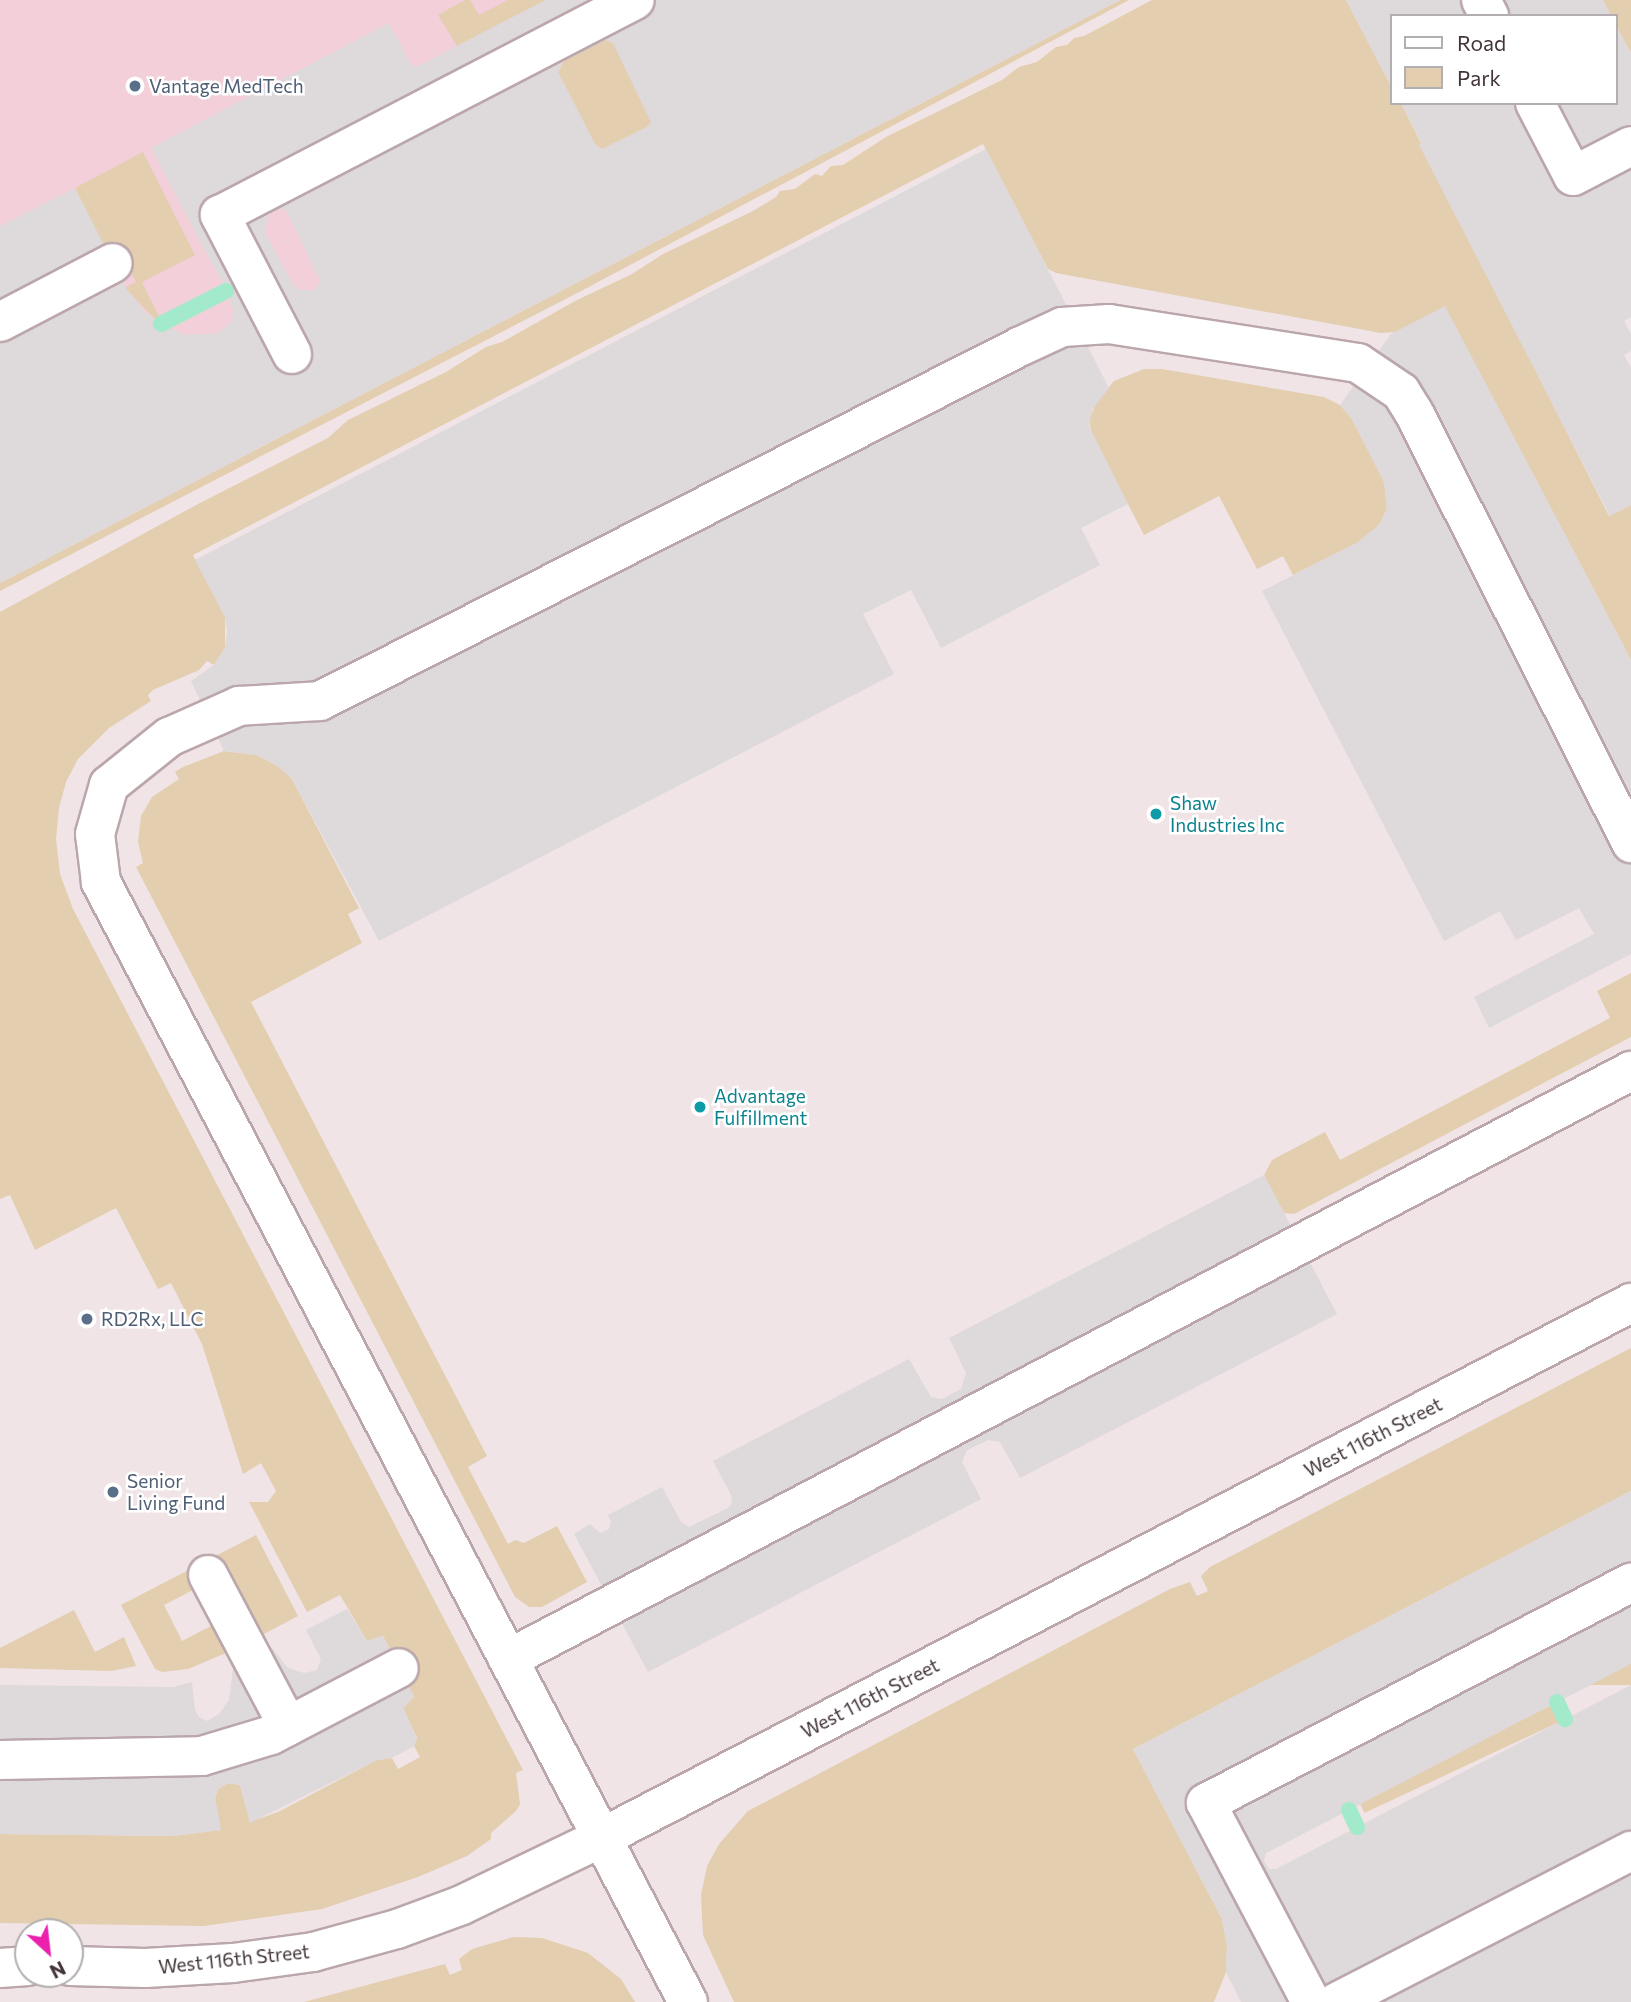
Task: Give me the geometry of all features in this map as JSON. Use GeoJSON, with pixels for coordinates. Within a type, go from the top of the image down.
{"type":"FeatureCollection","features":[{"type":"Feature","properties":{"kind":"street"},"geometry":{"type":"LineString","coordinates":[[292,354],[220,215],[635,0]]}},
{"type":"Feature","properties":{"kind":"street"},"geometry":{"type":"LineString","coordinates":[[1536,105],[1573,176],[1631,146]]}},
{"type":"Feature","properties":{"kind":"street"},"geometry":{"type":"LineString","coordinates":[[0,322],[113,263]]}},
{"type":"Feature","properties":{"kind":"street"},"geometry":{"type":"LineString","coordinates":[[688,2002],[101,882],[95,834],[109,785],[169,737],[239,706],[320,701],[1019,347],[1062,327],[1109,324],[1358,363],[1401,392],[1631,843]]}},
{"type":"Feature","properties":{"kind":"street"},"geometry":{"type":"LineString","coordinates":[[508,1659],[1631,1071]]}},
{"type":"Feature","properties":{"kind":"street","name":"West 116th Street"},"geometry":{"type":"LineString","coordinates":[[84,1966],[145,1968],[233,1963],[313,1952],[397,1928],[462,1905],[601,1838],[1631,1303]]}},
{"type":"Feature","properties":{"kind":"street"},"geometry":{"type":"LineString","coordinates":[[208,1575],[288,1727]]}},
{"type":"Feature","properties":{"kind":"street"},"geometry":{"type":"LineString","coordinates":[[1311,2002],[1206,1803],[1631,1583]]}},
{"type":"Feature","properties":{"kind":"street"},"geometry":{"type":"LineString","coordinates":[[0,1760],[202,1756],[271,1735],[399,1668]]}},
{"type":"Feature","properties":{"kind":"street"},"geometry":{"type":"LineString","coordinates":[[1336,2002],[1631,1851]]}},
{"type":"Feature","properties":{"kind":"shaded area"},"geometry":{"type":"Polygon","coordinates":[[[0,0],[1104,0],[0,569],[0,0]]]}},
{"type":"Feature","properties":{"kind":"shaded area"},"geometry":{"type":"Polygon","coordinates":[[[546,0],[1120,0],[0,583],[0,226],[75,188],[127,290],[144,311],[161,324],[185,335],[217,333],[232,322],[233,310],[229,296],[151,148],[389,23],[410,63],[416,67],[546,0]],[[605,40],[564,61],[558,72],[595,144],[602,149],[647,127],[651,122],[613,43],[605,40]],[[279,207],[268,215],[265,232],[293,285],[301,290],[315,290],[320,281],[287,212],[279,207]]]}},
{"type":"Feature","properties":{"kind":"shaded area"},"geometry":{"type":"Polygon","coordinates":[[[1346,0],[1603,0],[1610,14],[1390,14],[1390,84],[1346,0]]]}},
{"type":"Feature","properties":{"kind":"shaded area"},"geometry":{"type":"Polygon","coordinates":[[[1617,28],[1631,53],[1631,317],[1624,321],[1631,334],[1631,351],[1624,355],[1631,368],[1631,505],[1610,516],[1419,145],[1422,143],[1402,105],[1617,105],[1617,28]]]}},
{"type":"Feature","properties":{"kind":"shaded area"},"geometry":{"type":"Polygon","coordinates":[[[986,149],[1109,388],[1092,410],[1089,426],[1128,504],[1081,528],[1100,565],[941,648],[911,590],[863,614],[894,674],[379,941],[292,779],[279,767],[257,755],[224,751],[191,681],[214,665],[225,648],[227,631],[225,617],[195,560],[986,149]]]}},
{"type":"Feature","properties":{"kind":"shaded area"},"geometry":{"type":"Polygon","coordinates":[[[1445,306],[1631,660],[1631,954],[1489,1028],[1474,997],[1594,934],[1579,908],[1516,940],[1500,911],[1444,941],[1262,591],[1357,543],[1379,525],[1387,509],[1384,482],[1352,419],[1340,405],[1391,334],[1445,306]]]}},
{"type":"Feature","properties":{"kind":"shaded area"},"geometry":{"type":"Polygon","coordinates":[[[1264,1175],[1337,1314],[1020,1478],[1000,1442],[988,1440],[967,1450],[962,1462],[981,1499],[648,1672],[574,1534],[590,1524],[600,1533],[609,1529],[611,1522],[608,1515],[662,1487],[681,1522],[689,1527],[728,1508],[732,1503],[731,1495],[713,1461],[909,1359],[931,1397],[942,1399],[961,1389],[966,1373],[949,1338],[1264,1175]]]}},
{"type":"Feature","properties":{"kind":"shaded area"},"geometry":{"type":"Polygon","coordinates":[[[1631,1491],[1631,1664],[1266,1853],[1264,1861],[1269,1869],[1276,1869],[1631,1685],[1631,2002],[1241,2002],[1226,1972],[1227,1946],[1222,1919],[1133,1749],[1631,1491]]]}},
{"type":"Feature","properties":{"kind":"shaded area"},"geometry":{"type":"Polygon","coordinates":[[[347,1609],[367,1641],[383,1636],[414,1697],[403,1708],[417,1739],[414,1746],[392,1758],[377,1760],[250,1823],[240,1785],[229,1783],[218,1789],[215,1797],[221,1830],[173,1836],[0,1834],[0,1685],[173,1687],[192,1682],[195,1710],[199,1717],[207,1721],[219,1714],[229,1700],[233,1669],[272,1648],[288,1668],[304,1673],[317,1670],[321,1659],[306,1630],[347,1609]]]}},
{"type":"Feature","properties":{"kind":"green space"},"geometry":{"type":"Polygon","coordinates":[[[465,0],[470,0],[479,15],[508,0],[546,0],[457,46],[438,15],[465,0]]]}},
{"type":"Feature","properties":{"kind":"green space"},"geometry":{"type":"Polygon","coordinates":[[[1120,0],[1129,0],[583,290],[0,591],[0,583],[1120,0]]]}},
{"type":"Feature","properties":{"kind":"green space"},"geometry":{"type":"Polygon","coordinates":[[[1152,0],[1346,0],[1390,84],[1390,105],[1402,105],[1609,516],[1631,505],[1631,660],[1445,307],[1396,332],[1381,333],[1056,273],[1048,269],[983,144],[193,555],[225,617],[225,648],[214,665],[207,661],[199,670],[153,690],[148,695],[151,701],[109,728],[78,759],[66,782],[59,808],[56,839],[60,874],[73,909],[523,1770],[516,1773],[520,1804],[516,1811],[491,1833],[491,1839],[467,1856],[418,1877],[322,1909],[204,1926],[84,1924],[84,1918],[14,1918],[14,1923],[0,1923],[0,1834],[173,1836],[220,1830],[215,1798],[218,1789],[228,1783],[240,1785],[250,1822],[278,1812],[377,1760],[392,1758],[398,1769],[420,1757],[414,1746],[417,1738],[403,1708],[414,1697],[383,1636],[367,1641],[340,1595],[307,1612],[249,1502],[268,1502],[276,1491],[261,1463],[243,1474],[202,1344],[171,1283],[158,1289],[116,1208],[35,1250],[10,1195],[0,1199],[0,612],[198,504],[328,438],[348,420],[446,372],[486,347],[502,342],[577,300],[632,274],[663,254],[751,212],[776,197],[780,191],[795,189],[815,174],[822,176],[831,166],[843,165],[886,137],[1002,80],[1019,67],[1037,62],[1056,47],[1067,45],[1074,38],[1084,36],[1152,0]]]}},
{"type":"Feature","properties":{"kind":"green space"},"geometry":{"type":"Polygon","coordinates":[[[1603,0],[1631,0],[1631,53],[1617,28],[1617,14],[1610,14],[1603,0]]]}},
{"type":"Feature","properties":{"kind":"green space"},"geometry":{"type":"Polygon","coordinates":[[[605,40],[613,43],[651,122],[647,127],[602,149],[595,144],[558,72],[564,61],[605,40]]]}},
{"type":"Feature","properties":{"kind":"green space"},"geometry":{"type":"Polygon","coordinates":[[[143,152],[195,255],[142,282],[160,319],[158,322],[127,290],[126,287],[136,282],[126,263],[115,268],[75,188],[143,152]]]}},
{"type":"Feature","properties":{"kind":"green space"},"geometry":{"type":"Polygon","coordinates":[[[1144,369],[1162,369],[1324,397],[1340,405],[1352,419],[1384,482],[1387,509],[1379,525],[1357,543],[1293,575],[1283,556],[1257,569],[1219,496],[1144,535],[1092,435],[1089,420],[1096,403],[1114,381],[1144,369]]]}},
{"type":"Feature","properties":{"kind":"green space"},"geometry":{"type":"Polygon","coordinates":[[[224,751],[257,755],[279,767],[292,779],[359,908],[348,914],[362,943],[251,1002],[487,1456],[468,1467],[508,1544],[515,1540],[524,1543],[557,1526],[587,1582],[542,1607],[529,1607],[515,1597],[136,867],[143,863],[138,842],[141,816],[152,797],[179,779],[175,772],[224,751]]]}},
{"type":"Feature","properties":{"kind":"green space"},"geometry":{"type":"Polygon","coordinates":[[[1631,973],[1631,1037],[1294,1214],[1284,1213],[1264,1175],[1272,1160],[1325,1132],[1340,1160],[1610,1018],[1597,991],[1631,973]]]}},
{"type":"Feature","properties":{"kind":"green space"},"geometry":{"type":"Polygon","coordinates":[[[1631,1348],[1631,1491],[1133,1749],[1222,1919],[1227,1946],[1226,1972],[1214,2002],[734,2002],[703,1935],[701,1895],[707,1866],[719,1844],[748,1811],[1170,1589],[1190,1582],[1197,1596],[1208,1591],[1201,1576],[1210,1567],[1631,1348]]]}},
{"type":"Feature","properties":{"kind":"green space"},"geometry":{"type":"Polygon","coordinates":[[[256,1535],[298,1616],[260,1636],[223,1567],[190,1584],[193,1590],[164,1605],[182,1641],[211,1626],[226,1653],[188,1669],[162,1672],[155,1669],[121,1605],[256,1535]]]}},
{"type":"Feature","properties":{"kind":"green space"},"geometry":{"type":"Polygon","coordinates":[[[74,1610],[95,1652],[124,1637],[136,1666],[111,1671],[0,1668],[0,1648],[74,1610]]]}},
{"type":"Feature","properties":{"kind":"green space"},"geometry":{"type":"Polygon","coordinates":[[[1551,1664],[1631,1664],[1631,1685],[1551,1685],[1551,1664]]]}},
{"type":"Feature","properties":{"kind":"green space"},"geometry":{"type":"Polygon","coordinates":[[[1553,1704],[1561,1721],[1364,1813],[1356,1796],[1553,1704]]]}},
{"type":"Feature","properties":{"kind":"green space"},"geometry":{"type":"Polygon","coordinates":[[[513,1937],[542,1938],[588,1953],[621,1979],[635,2002],[304,2002],[445,1964],[450,1975],[462,1970],[459,1959],[472,1949],[513,1937]]]}},
{"type":"Feature","properties":{"kind":"waterway"},"geometry":{"type":"LineString","coordinates":[[161,324],[226,291]]}},
{"type":"Feature","properties":{"kind":"waterway"},"geometry":{"type":"LineString","coordinates":[[1557,1702],[1565,1719]]}},
{"type":"Feature","properties":{"kind":"waterway"},"geometry":{"type":"LineString","coordinates":[[1349,1810],[1357,1827]]}},
{"type":"Feature","properties":{"kind":"place","name":"Vantage MedTech"},"geometry":{"type":"Point","coordinates":[135,86]}},
{"type":"Feature","properties":{"kind":"place","name":"Shaw Industries Inc"},"geometry":{"type":"Point","coordinates":[1156,814]}},
{"type":"Feature","properties":{"kind":"place","name":"Advantage Fulfillment"},"geometry":{"type":"Point","coordinates":[700,1107]}},
{"type":"Feature","properties":{"kind":"place","name":"RD2Rx, LLC"},"geometry":{"type":"Point","coordinates":[87,1319]}},
{"type":"Feature","properties":{"kind":"place","name":"Senior Living Fund"},"geometry":{"type":"Point","coordinates":[113,1492]}}]}
